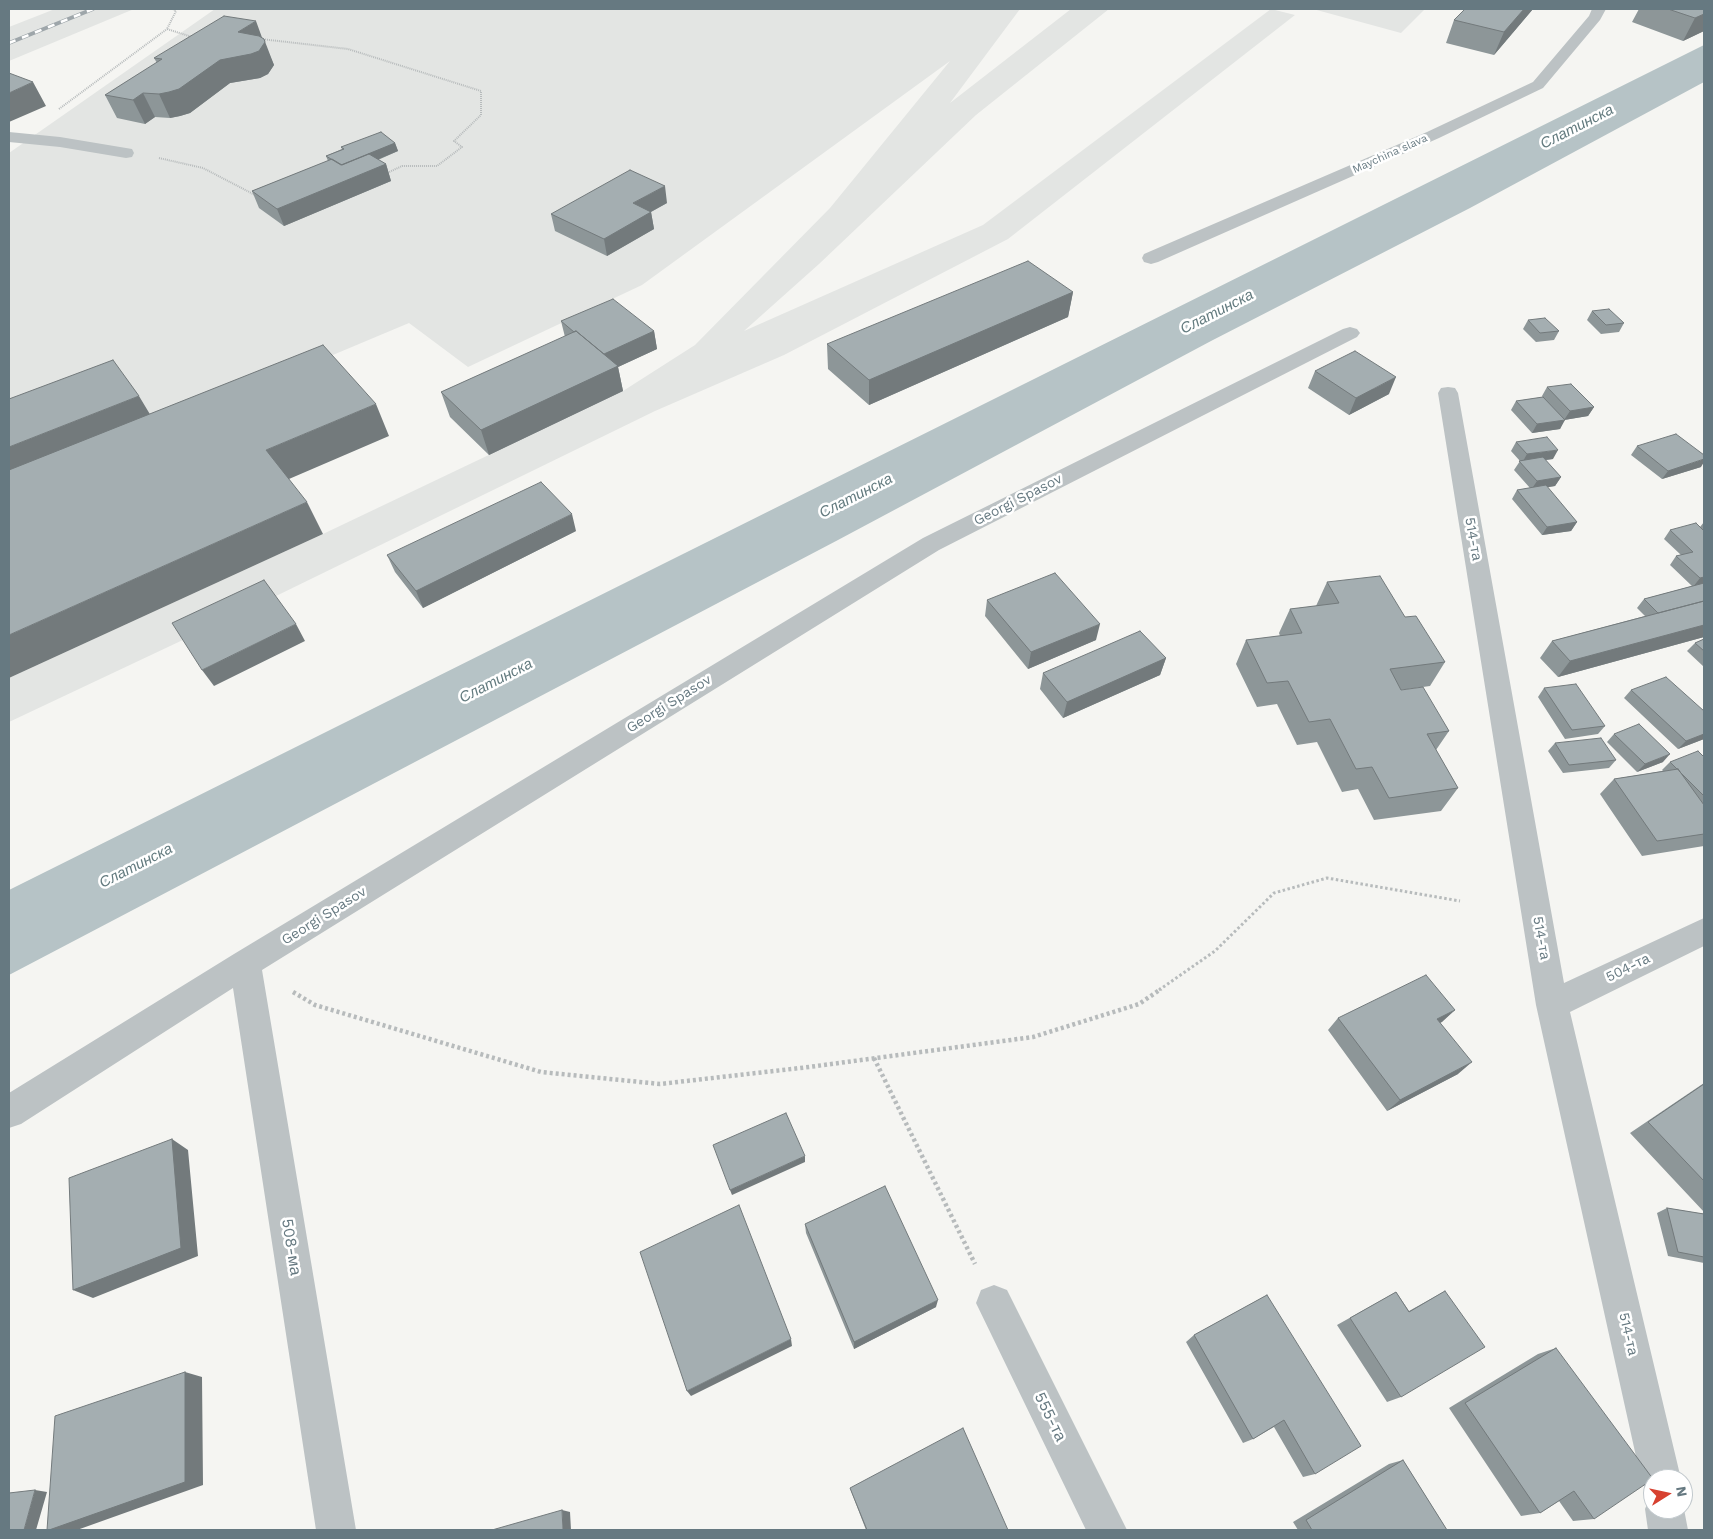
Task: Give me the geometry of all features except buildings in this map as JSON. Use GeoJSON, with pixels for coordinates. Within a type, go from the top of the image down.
{"type":"FeatureCollection","features":[{"type":"Feature","properties":{"kind":"street","name":"Maychina slava"},"geometry":{"type":"LineString","coordinates":[[1150,258],[1433,135],[1538,85],[1595,17],[1599,9]]}},
{"type":"Feature","properties":{"kind":"street"},"geometry":{"type":"LineString","coordinates":[[9,137],[60,142],[126,153]]}},
{"type":"Feature","properties":{"kind":"street","name":"Georgi Spasov"},"geometry":{"type":"LineString","coordinates":[[9,1112],[245,964],[930,544],[1350,333]]}},
{"type":"Feature","properties":{"kind":"street","name":"514-та"},"geometry":{"type":"LineString","coordinates":[[1448,393],[1552,1005],[1659,1469]]}},
{"type":"Feature","properties":{"kind":"street","name":"504-та"},"geometry":{"type":"LineString","coordinates":[[1552,1005],[1704,931]]}},
{"type":"Feature","properties":{"kind":"street","name":"508-ма"},"geometry":{"type":"LineString","coordinates":[[245,964],[336,1530]]}},
{"type":"Feature","properties":{"kind":"street","name":"555-та"},"geometry":{"type":"LineString","coordinates":[[994,1303],[1107,1530]]}},
{"type":"Feature","properties":{"kind":"path"},"geometry":{"type":"LineString","coordinates":[[52,112],[61,108],[167,29],[176,11],[173,9]]}},
{"type":"Feature","properties":{"kind":"path"},"geometry":{"type":"LineString","coordinates":[[167,29],[192,38]]}},
{"type":"Feature","properties":{"kind":"path"},"geometry":{"type":"LineString","coordinates":[[253,38],[348,49],[481,92],[482,115],[454,141],[462,147],[437,166],[402,166],[383,175]]}},
{"type":"Feature","properties":{"kind":"path"},"geometry":{"type":"LineString","coordinates":[[126,153],[203,168],[256,195]]}},
{"type":"Feature","properties":{"kind":"path"},"geometry":{"type":"LineString","coordinates":[[245,964],[315,1004],[541,1072],[660,1084],[1034,1037],[1139,1004],[1215,951],[1274,893],[1327,878],[1460,901]]}},
{"type":"Feature","properties":{"kind":"path"},"geometry":{"type":"LineString","coordinates":[[874,1058],[994,1303]]}},
{"type":"Feature","properties":{"kind":"shaded area"},"geometry":{"type":"Polygon","coordinates":[[[55,9],[134,9],[9,61],[9,27],[55,9]]]}},
{"type":"Feature","properties":{"kind":"shaded area"},"geometry":{"type":"Polygon","coordinates":[[[215,9],[1020,9],[950,103],[1071,9],[1109,9],[976,115],[819,264],[744,331],[983,225],[1271,9],[1295,15],[1008,239],[784,355],[655,411],[274,597],[9,722],[9,678],[323,534],[623,391],[695,345],[830,208],[950,61],[642,285],[468,367],[409,323],[9,491],[9,153],[215,9]]]}},
{"type":"Feature","properties":{"kind":"shaded area"},"geometry":{"type":"Polygon","coordinates":[[[1313,9],[1425,9],[1401,33],[1313,9]]]}},
{"type":"Feature","properties":{"kind":"water","name":"Слатинска"},"geometry":{"type":"Polygon","coordinates":[[[1704,45],[1704,82],[1470,208],[1211,341],[838,540],[9,975],[9,890],[1704,45]]]}},
{"type":"Feature","properties":{"kind":"railway"},"geometry":{"type":"LineString","coordinates":[[9,43],[93,9]]}}]}
